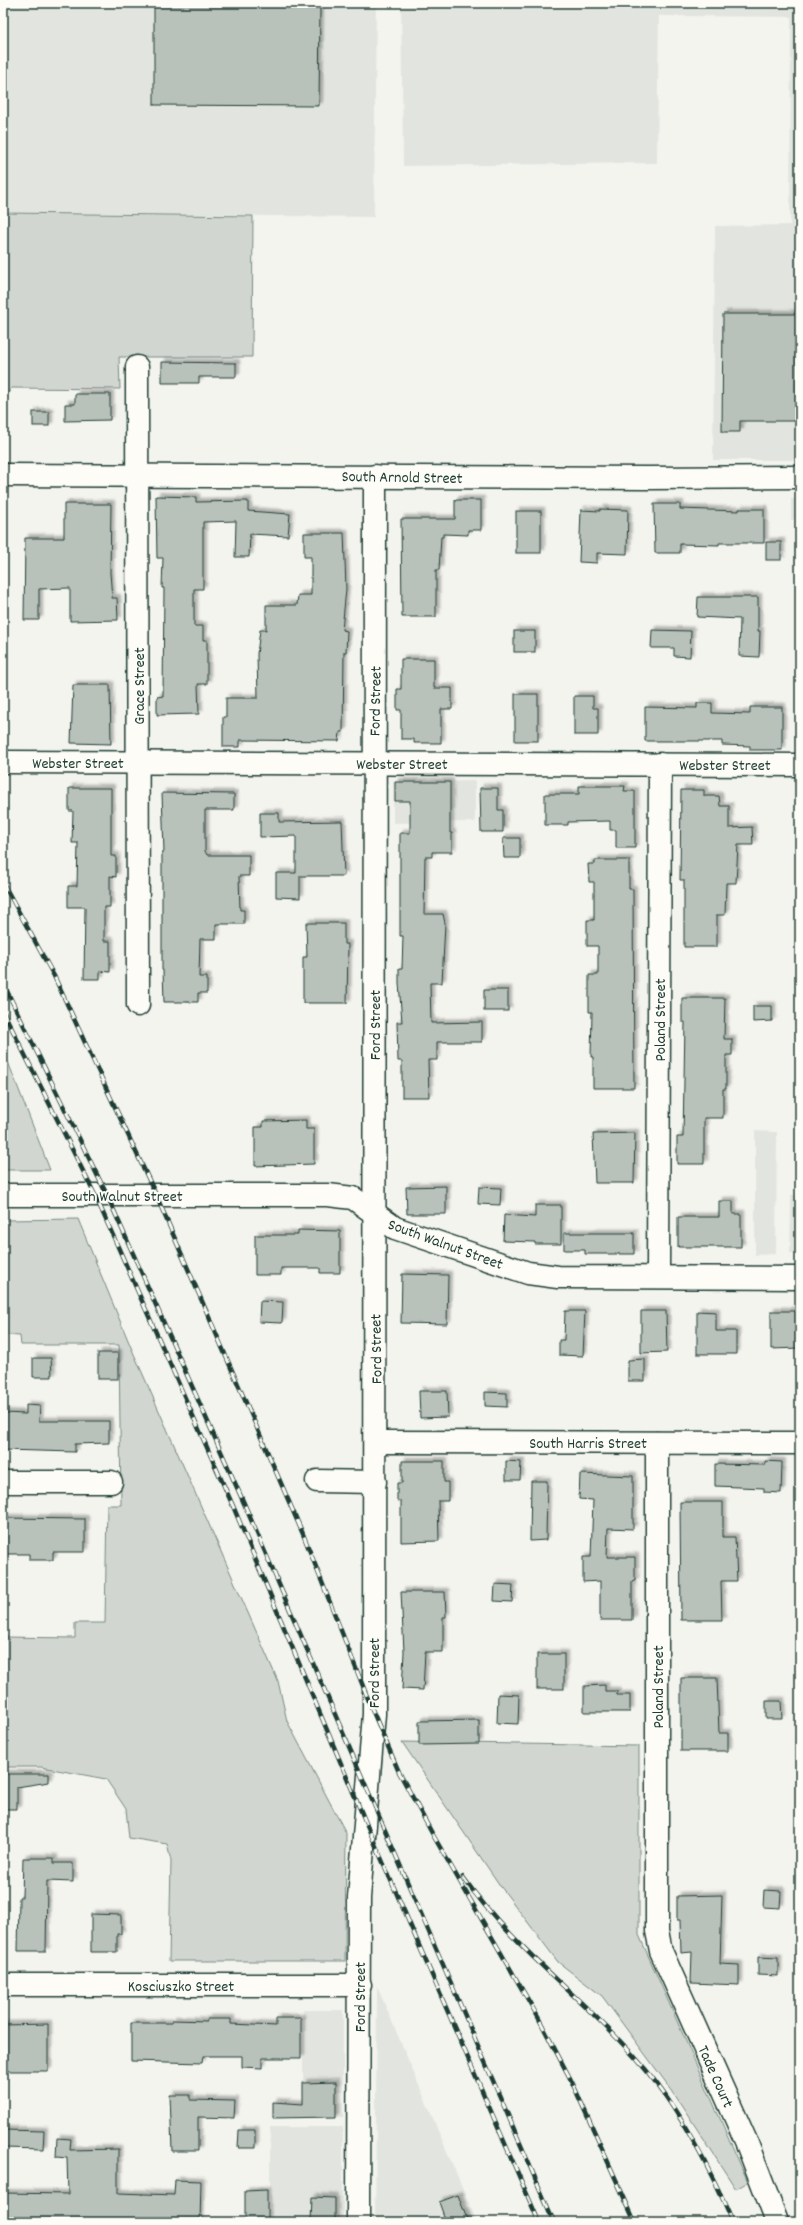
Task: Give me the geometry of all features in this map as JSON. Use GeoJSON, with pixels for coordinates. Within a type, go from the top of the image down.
{"type":"FeatureCollection","features":[{"type":"Feature","properties":{"kind":"street","name":"Grace Street"},"geometry":{"type":"LineString","coordinates":[[137,367],[136,475],[139,762],[138,1005]]}},
{"type":"Feature","properties":{"kind":"street","name":"South Arnold Street"},"geometry":{"type":"LineString","coordinates":[[3,475],[647,478],[800,477]]}},
{"type":"Feature","properties":{"kind":"street","name":"Ford Street"},"geometry":{"type":"LineString","coordinates":[[358,2222],[360,1985],[359,1898],[374,1714],[375,476]]}},
{"type":"Feature","properties":{"kind":"street","name":"Webster Street"},"geometry":{"type":"LineString","coordinates":[[3,762],[800,765]]}},
{"type":"Feature","properties":{"kind":"street","name":"Poland Street"},"geometry":{"type":"LineString","coordinates":[[658,1276],[660,764]]}},
{"type":"Feature","properties":{"kind":"street","name":"South Walnut Street"},"geometry":{"type":"LineString","coordinates":[[3,1195],[328,1195],[353,1198],[374,1215],[395,1228],[528,1273],[558,1277],[658,1276],[800,1278]]}},
{"type":"Feature","properties":{"kind":"street","name":"South Harris Street"},"geometry":{"type":"LineString","coordinates":[[375,1442],[800,1443]]}},
{"type":"Feature","properties":{"kind":"street","name":"Poland Street"},"geometry":{"type":"LineString","coordinates":[[657,1443],[657,1931]]}},
{"type":"Feature","properties":{"kind":"street"},"geometry":{"type":"LineString","coordinates":[[316,1481],[375,1482]]}},
{"type":"Feature","properties":{"kind":"street"},"geometry":{"type":"LineString","coordinates":[[3,1482],[111,1482]]}},
{"type":"Feature","properties":{"kind":"street","name":"Tade Court"},"geometry":{"type":"LineString","coordinates":[[657,1931],[661,1951],[746,2141],[777,2222]]}},
{"type":"Feature","properties":{"kind":"street","name":"Kosciuszko Street"},"geometry":{"type":"LineString","coordinates":[[3,1986],[360,1985]]}},
{"type":"Feature","properties":{"kind":"shaded area"},"geometry":{"type":"Polygon","coordinates":[[[3,3],[376,3],[374,217],[3,213],[3,3]]]}},
{"type":"Feature","properties":{"kind":"shaded area"},"geometry":{"type":"Polygon","coordinates":[[[401,3],[800,3],[800,460],[713,460],[715,226],[790,225],[791,17],[659,16],[657,163],[403,166],[401,3]]]}},
{"type":"Feature","properties":{"kind":"shaded area"},"geometry":{"type":"Polygon","coordinates":[[[3,213],[253,216],[252,357],[119,357],[120,389],[11,388],[3,404],[3,213]]]}},
{"type":"Feature","properties":{"kind":"shaded area"},"geometry":{"type":"Polygon","coordinates":[[[791,499],[800,499],[800,520],[791,520],[791,499]]]}},
{"type":"Feature","properties":{"kind":"shaded area"},"geometry":{"type":"Polygon","coordinates":[[[475,781],[475,822],[393,823],[393,782],[475,781]]]}},
{"type":"Feature","properties":{"kind":"shaded area"},"geometry":{"type":"Polygon","coordinates":[[[3,1049],[50,1170],[3,1170],[3,1049]]]}},
{"type":"Feature","properties":{"kind":"shaded area"},"geometry":{"type":"Polygon","coordinates":[[[755,1131],[777,1132],[776,1254],[755,1255],[755,1131]]]}},
{"type":"Feature","properties":{"kind":"shaded area"},"geometry":{"type":"Polygon","coordinates":[[[791,1195],[800,1195],[800,1253],[790,1253],[791,1195]]]}},
{"type":"Feature","properties":{"kind":"shaded area"},"geometry":{"type":"Polygon","coordinates":[[[78,1219],[130,1345],[278,1681],[287,1721],[346,1833],[345,1961],[169,1961],[171,1861],[167,1844],[129,1838],[126,1809],[106,1779],[41,1767],[3,1767],[3,1637],[75,1638],[75,1623],[105,1623],[107,1505],[121,1505],[119,1345],[21,1345],[20,1336],[3,1335],[3,1220],[78,1219]]]}},
{"type":"Feature","properties":{"kind":"shaded area"},"geometry":{"type":"Polygon","coordinates":[[[402,1742],[639,1746],[639,1935],[748,2182],[736,2189],[673,2092],[602,1996],[558,1962],[501,1887],[402,1742]]]}},
{"type":"Feature","properties":{"kind":"shaded area"},"geometry":{"type":"Polygon","coordinates":[[[377,1986],[477,2222],[375,2222],[377,1986]]]}},
{"type":"Feature","properties":{"kind":"shaded area"},"geometry":{"type":"Polygon","coordinates":[[[303,2010],[343,2010],[343,2117],[303,2118],[303,2010]]]}},
{"type":"Feature","properties":{"kind":"shaded area"},"geometry":{"type":"Polygon","coordinates":[[[270,2127],[343,2127],[343,2222],[270,2222],[270,2127]]]}},
{"type":"Feature","properties":{"kind":"building"},"geometry":{"type":"Polygon","coordinates":[[[154,3],[320,3],[319,106],[154,105],[154,3]]]}},
{"type":"Feature","properties":{"kind":"building"},"geometry":{"type":"Polygon","coordinates":[[[723,314],[800,314],[800,421],[740,421],[740,432],[722,432],[723,314]]]}},
{"type":"Feature","properties":{"kind":"building"},"geometry":{"type":"Polygon","coordinates":[[[162,362],[236,363],[236,377],[199,377],[199,383],[162,383],[162,362]]]}},
{"type":"Feature","properties":{"kind":"building"},"geometry":{"type":"Polygon","coordinates":[[[75,394],[110,394],[110,420],[65,421],[65,404],[75,404],[75,394]]]}},
{"type":"Feature","properties":{"kind":"building"},"geometry":{"type":"Polygon","coordinates":[[[33,412],[49,412],[49,426],[33,426],[33,412]]]}},
{"type":"Feature","properties":{"kind":"building"},"geometry":{"type":"Polygon","coordinates":[[[156,496],[196,497],[196,502],[248,501],[248,511],[290,514],[288,536],[250,534],[249,557],[235,557],[236,521],[203,522],[203,589],[194,589],[194,626],[203,626],[203,640],[207,640],[207,684],[198,684],[199,714],[157,715],[157,697],[163,696],[164,588],[162,588],[163,558],[157,558],[156,496]]]}},
{"type":"Feature","properties":{"kind":"building"},"geometry":{"type":"Polygon","coordinates":[[[455,500],[481,500],[481,530],[468,530],[468,535],[443,534],[443,537],[441,537],[439,570],[436,570],[436,617],[402,617],[401,519],[455,519],[455,500]]]}},
{"type":"Feature","properties":{"kind":"building"},"geometry":{"type":"Polygon","coordinates":[[[64,504],[111,504],[110,573],[112,598],[117,598],[118,620],[70,621],[70,588],[39,589],[39,620],[24,620],[25,538],[64,538],[64,504]]]}},
{"type":"Feature","properties":{"kind":"building"},"geometry":{"type":"Polygon","coordinates":[[[654,504],[680,504],[680,509],[739,511],[739,509],[764,509],[764,543],[719,543],[719,545],[680,544],[680,553],[655,553],[654,504]]]}},
{"type":"Feature","properties":{"kind":"building"},"geometry":{"type":"Polygon","coordinates":[[[600,509],[628,510],[627,554],[597,553],[597,563],[579,562],[581,510],[600,511],[600,509]]]}},
{"type":"Feature","properties":{"kind":"building"},"geometry":{"type":"Polygon","coordinates":[[[516,511],[541,511],[541,553],[516,553],[516,511]]]}},
{"type":"Feature","properties":{"kind":"building"},"geometry":{"type":"Polygon","coordinates":[[[304,533],[344,533],[346,589],[342,630],[347,631],[346,652],[344,652],[343,732],[340,732],[339,741],[240,740],[240,747],[223,747],[223,717],[226,717],[226,698],[258,698],[257,654],[260,630],[266,630],[266,605],[297,605],[298,595],[311,595],[311,557],[304,557],[304,533]]]}},
{"type":"Feature","properties":{"kind":"building"},"geometry":{"type":"Polygon","coordinates":[[[766,542],[781,542],[781,560],[766,560],[766,542]]]}},
{"type":"Feature","properties":{"kind":"building"},"geometry":{"type":"Polygon","coordinates":[[[698,597],[758,597],[758,631],[760,631],[759,657],[739,656],[740,619],[697,617],[698,597]]]}},
{"type":"Feature","properties":{"kind":"building"},"geometry":{"type":"Polygon","coordinates":[[[652,630],[691,631],[690,657],[674,656],[674,648],[651,648],[652,630]]]}},
{"type":"Feature","properties":{"kind":"building"},"geometry":{"type":"Polygon","coordinates":[[[514,631],[535,631],[535,652],[514,652],[514,631]]]}},
{"type":"Feature","properties":{"kind":"building"},"geometry":{"type":"Polygon","coordinates":[[[401,659],[434,659],[434,688],[452,688],[452,709],[441,709],[441,743],[414,743],[414,739],[401,739],[401,710],[397,710],[397,689],[401,689],[401,659]]]}},
{"type":"Feature","properties":{"kind":"building"},"geometry":{"type":"Polygon","coordinates":[[[73,685],[110,685],[111,744],[71,743],[73,685]]]}},
{"type":"Feature","properties":{"kind":"building"},"geometry":{"type":"Polygon","coordinates":[[[515,694],[538,694],[538,741],[515,741],[515,694]]]}},
{"type":"Feature","properties":{"kind":"building"},"geometry":{"type":"Polygon","coordinates":[[[574,696],[593,696],[593,708],[598,708],[598,735],[574,735],[574,696]]]}},
{"type":"Feature","properties":{"kind":"building"},"geometry":{"type":"Polygon","coordinates":[[[697,703],[712,703],[712,713],[750,714],[750,707],[782,707],[782,750],[750,750],[750,746],[722,745],[722,741],[645,741],[645,707],[697,708],[697,703]]]}},
{"type":"Feature","properties":{"kind":"building"},"geometry":{"type":"Polygon","coordinates":[[[395,782],[450,782],[450,833],[452,833],[452,852],[432,852],[432,857],[425,857],[424,914],[443,914],[445,923],[442,983],[430,983],[431,1023],[482,1022],[482,1042],[437,1042],[437,1060],[428,1060],[429,1097],[402,1097],[402,1061],[398,1061],[397,1022],[402,1022],[399,969],[402,969],[403,936],[400,936],[400,833],[410,833],[410,801],[395,801],[395,782]]]}},
{"type":"Feature","properties":{"kind":"building"},"geometry":{"type":"Polygon","coordinates":[[[579,786],[625,786],[624,791],[635,791],[635,848],[616,848],[616,830],[610,830],[610,821],[568,822],[568,825],[545,825],[545,794],[579,794],[579,786]]]}},
{"type":"Feature","properties":{"kind":"building"},"geometry":{"type":"Polygon","coordinates":[[[69,788],[111,788],[111,856],[116,856],[116,877],[110,876],[110,907],[104,907],[104,941],[110,941],[110,972],[100,971],[100,979],[84,979],[85,907],[68,907],[68,886],[77,886],[78,843],[72,843],[73,811],[69,811],[69,788]]]}},
{"type":"Feature","properties":{"kind":"building"},"geometry":{"type":"Polygon","coordinates":[[[480,788],[498,788],[498,810],[503,810],[503,832],[481,832],[480,788]]]}},
{"type":"Feature","properties":{"kind":"building"},"geometry":{"type":"Polygon","coordinates":[[[681,790],[704,790],[704,796],[719,796],[720,806],[729,806],[729,828],[752,827],[753,845],[738,845],[736,883],[726,883],[725,915],[717,915],[717,947],[684,947],[684,880],[680,880],[681,790]]]}},
{"type":"Feature","properties":{"kind":"building"},"geometry":{"type":"Polygon","coordinates":[[[162,793],[234,794],[234,810],[205,810],[205,851],[207,855],[249,855],[249,876],[239,876],[240,910],[244,910],[244,924],[216,924],[216,939],[200,939],[199,977],[207,977],[207,993],[198,993],[198,1002],[164,1002],[162,970],[162,852],[164,852],[162,793]]]}},
{"type":"Feature","properties":{"kind":"building"},"geometry":{"type":"Polygon","coordinates":[[[260,813],[279,813],[279,822],[342,821],[344,876],[300,876],[300,898],[276,897],[276,873],[296,873],[296,836],[260,837],[260,813]]]}},
{"type":"Feature","properties":{"kind":"building"},"geometry":{"type":"Polygon","coordinates":[[[503,838],[520,838],[520,858],[504,858],[503,838]]]}},
{"type":"Feature","properties":{"kind":"building"},"geometry":{"type":"Polygon","coordinates":[[[595,860],[629,860],[629,889],[633,889],[634,1088],[593,1088],[593,1057],[591,1057],[592,1012],[589,1012],[589,975],[598,975],[598,946],[587,946],[587,920],[594,920],[594,882],[589,882],[588,864],[595,864],[595,860]]]}},
{"type":"Feature","properties":{"kind":"building"},"geometry":{"type":"Polygon","coordinates":[[[306,923],[344,923],[344,944],[348,944],[347,1003],[303,1003],[303,957],[307,957],[306,923]]]}},
{"type":"Feature","properties":{"kind":"building"},"geometry":{"type":"Polygon","coordinates":[[[484,990],[508,990],[508,1011],[484,1011],[484,990]]]}},
{"type":"Feature","properties":{"kind":"building"},"geometry":{"type":"Polygon","coordinates":[[[682,998],[725,998],[724,1039],[732,1039],[732,1055],[726,1055],[726,1089],[723,1089],[723,1118],[704,1118],[704,1164],[677,1164],[677,1137],[683,1137],[685,1022],[682,1022],[682,998]]]}},
{"type":"Feature","properties":{"kind":"building"},"geometry":{"type":"Polygon","coordinates":[[[753,1006],[772,1006],[772,1021],[753,1022],[753,1006]]]}},
{"type":"Feature","properties":{"kind":"building"},"geometry":{"type":"Polygon","coordinates":[[[306,1120],[306,1129],[314,1129],[314,1164],[255,1166],[255,1127],[263,1127],[263,1121],[306,1120]]]}},
{"type":"Feature","properties":{"kind":"building"},"geometry":{"type":"Polygon","coordinates":[[[635,1133],[634,1183],[595,1183],[593,1134],[635,1133]]]}},
{"type":"Feature","properties":{"kind":"building"},"geometry":{"type":"Polygon","coordinates":[[[446,1186],[446,1214],[407,1214],[406,1187],[446,1186]]]}},
{"type":"Feature","properties":{"kind":"building"},"geometry":{"type":"Polygon","coordinates":[[[479,1187],[501,1188],[500,1205],[478,1204],[479,1187]]]}},
{"type":"Feature","properties":{"kind":"building"},"geometry":{"type":"Polygon","coordinates":[[[719,1201],[733,1201],[733,1214],[741,1214],[741,1247],[678,1247],[678,1217],[719,1217],[719,1201]]]}},
{"type":"Feature","properties":{"kind":"building"},"geometry":{"type":"Polygon","coordinates":[[[535,1205],[561,1205],[561,1244],[535,1244],[535,1242],[503,1241],[504,1215],[535,1217],[535,1205]]]}},
{"type":"Feature","properties":{"kind":"building"},"geometry":{"type":"Polygon","coordinates":[[[298,1230],[340,1231],[340,1273],[320,1273],[320,1268],[281,1268],[281,1275],[255,1275],[255,1235],[298,1235],[298,1230]]]}},
{"type":"Feature","properties":{"kind":"building"},"geometry":{"type":"Polygon","coordinates":[[[564,1233],[634,1233],[634,1254],[585,1254],[585,1250],[564,1250],[564,1233]]]}},
{"type":"Feature","properties":{"kind":"building"},"geometry":{"type":"Polygon","coordinates":[[[402,1274],[448,1275],[447,1324],[401,1323],[402,1274]]]}},
{"type":"Feature","properties":{"kind":"building"},"geometry":{"type":"Polygon","coordinates":[[[260,1301],[283,1302],[282,1323],[259,1322],[260,1301]]]}},
{"type":"Feature","properties":{"kind":"building"},"geometry":{"type":"Polygon","coordinates":[[[565,1311],[585,1311],[583,1356],[559,1355],[559,1340],[564,1340],[565,1311]]]}},
{"type":"Feature","properties":{"kind":"building"},"geometry":{"type":"Polygon","coordinates":[[[641,1311],[666,1311],[667,1352],[641,1353],[641,1311]]]}},
{"type":"Feature","properties":{"kind":"building"},"geometry":{"type":"Polygon","coordinates":[[[697,1311],[716,1312],[716,1331],[736,1331],[736,1354],[697,1354],[697,1311]]]}},
{"type":"Feature","properties":{"kind":"building"},"geometry":{"type":"Polygon","coordinates":[[[771,1311],[799,1311],[800,1348],[771,1349],[771,1311]]]}},
{"type":"Feature","properties":{"kind":"building"},"geometry":{"type":"Polygon","coordinates":[[[98,1353],[118,1353],[118,1379],[98,1379],[98,1353]]]}},
{"type":"Feature","properties":{"kind":"building"},"geometry":{"type":"Polygon","coordinates":[[[33,1358],[51,1358],[52,1377],[33,1377],[33,1358]]]}},
{"type":"Feature","properties":{"kind":"building"},"geometry":{"type":"Polygon","coordinates":[[[645,1359],[645,1381],[628,1381],[628,1360],[645,1359]]]}},
{"type":"Feature","properties":{"kind":"building"},"geometry":{"type":"Polygon","coordinates":[[[419,1391],[447,1391],[448,1417],[420,1418],[419,1391]]]}},
{"type":"Feature","properties":{"kind":"building"},"geometry":{"type":"Polygon","coordinates":[[[485,1392],[507,1393],[507,1407],[485,1406],[485,1392]]]}},
{"type":"Feature","properties":{"kind":"building"},"geometry":{"type":"Polygon","coordinates":[[[26,1405],[40,1406],[39,1421],[109,1421],[109,1443],[75,1444],[75,1452],[3,1450],[3,1413],[26,1414],[26,1405]]]}},
{"type":"Feature","properties":{"kind":"building"},"geometry":{"type":"Polygon","coordinates":[[[402,1461],[444,1461],[444,1482],[448,1482],[448,1501],[438,1501],[439,1541],[401,1542],[401,1501],[397,1501],[397,1483],[402,1483],[402,1461]]]}},
{"type":"Feature","properties":{"kind":"building"},"geometry":{"type":"Polygon","coordinates":[[[506,1461],[521,1462],[520,1480],[506,1480],[506,1461]]]}},
{"type":"Feature","properties":{"kind":"building"},"geometry":{"type":"Polygon","coordinates":[[[765,1461],[782,1462],[781,1493],[764,1492],[764,1488],[715,1486],[715,1464],[765,1465],[765,1461]]]}},
{"type":"Feature","properties":{"kind":"building"},"geometry":{"type":"Polygon","coordinates":[[[580,1474],[633,1476],[633,1529],[608,1528],[607,1557],[635,1557],[635,1581],[632,1581],[632,1620],[600,1620],[600,1581],[583,1582],[583,1557],[591,1557],[593,1500],[579,1499],[580,1474]]]}},
{"type":"Feature","properties":{"kind":"building"},"geometry":{"type":"Polygon","coordinates":[[[531,1481],[547,1481],[546,1540],[530,1541],[531,1481]]]}},
{"type":"Feature","properties":{"kind":"building"},"geometry":{"type":"Polygon","coordinates":[[[680,1502],[723,1502],[723,1537],[735,1537],[737,1581],[721,1581],[722,1620],[681,1620],[680,1502]]]}},
{"type":"Feature","properties":{"kind":"building"},"geometry":{"type":"Polygon","coordinates":[[[3,1518],[85,1519],[85,1552],[53,1552],[53,1560],[29,1560],[29,1554],[3,1554],[3,1518]]]}},
{"type":"Feature","properties":{"kind":"building"},"geometry":{"type":"Polygon","coordinates":[[[495,1584],[513,1585],[512,1602],[494,1601],[495,1584]]]}},
{"type":"Feature","properties":{"kind":"building"},"geometry":{"type":"Polygon","coordinates":[[[401,1592],[445,1592],[446,1617],[443,1617],[443,1652],[425,1652],[423,1690],[402,1689],[404,1652],[401,1592]]]}},
{"type":"Feature","properties":{"kind":"building"},"geometry":{"type":"Polygon","coordinates":[[[537,1654],[564,1654],[564,1689],[537,1689],[537,1654]]]}},
{"type":"Feature","properties":{"kind":"building"},"geometry":{"type":"Polygon","coordinates":[[[681,1678],[717,1678],[719,1733],[728,1733],[728,1751],[681,1751],[681,1678]]]}},
{"type":"Feature","properties":{"kind":"building"},"geometry":{"type":"Polygon","coordinates":[[[605,1685],[605,1691],[617,1691],[617,1695],[630,1695],[630,1712],[584,1712],[584,1686],[605,1685]]]}},
{"type":"Feature","properties":{"kind":"building"},"geometry":{"type":"Polygon","coordinates":[[[498,1694],[519,1695],[518,1724],[497,1723],[498,1694]]]}},
{"type":"Feature","properties":{"kind":"building"},"geometry":{"type":"Polygon","coordinates":[[[766,1701],[781,1701],[782,1719],[766,1719],[766,1701]]]}},
{"type":"Feature","properties":{"kind":"building"},"geometry":{"type":"Polygon","coordinates":[[[479,1720],[479,1744],[419,1745],[419,1721],[479,1720]]]}},
{"type":"Feature","properties":{"kind":"building"},"geometry":{"type":"Polygon","coordinates":[[[3,1774],[49,1774],[49,1782],[17,1787],[17,1809],[3,1809],[3,1774]]]}},
{"type":"Feature","properties":{"kind":"building"},"geometry":{"type":"Polygon","coordinates":[[[23,1858],[54,1858],[54,1863],[73,1863],[73,1882],[47,1881],[46,1951],[18,1951],[19,1897],[22,1897],[23,1858]]]}},
{"type":"Feature","properties":{"kind":"building"},"geometry":{"type":"Polygon","coordinates":[[[764,1890],[781,1891],[780,1908],[763,1907],[764,1890]]]}},
{"type":"Feature","properties":{"kind":"building"},"geometry":{"type":"Polygon","coordinates":[[[722,1895],[720,1964],[739,1965],[739,1985],[691,1983],[692,1952],[681,1953],[680,1920],[677,1920],[677,1896],[722,1895]]]}},
{"type":"Feature","properties":{"kind":"building"},"geometry":{"type":"Polygon","coordinates":[[[91,1914],[121,1915],[121,1934],[117,1934],[117,1952],[91,1952],[91,1914]]]}},
{"type":"Feature","properties":{"kind":"building"},"geometry":{"type":"Polygon","coordinates":[[[758,1957],[778,1958],[778,1976],[758,1975],[758,1957]]]}},
{"type":"Feature","properties":{"kind":"building"},"geometry":{"type":"Polygon","coordinates":[[[276,2018],[301,2018],[301,2058],[262,2058],[262,2068],[242,2067],[242,2056],[203,2056],[202,2063],[131,2061],[131,2023],[172,2023],[172,2020],[207,2021],[207,2019],[231,2019],[231,2024],[276,2026],[276,2018]]]}},
{"type":"Feature","properties":{"kind":"building"},"geometry":{"type":"Polygon","coordinates":[[[48,2024],[48,2071],[3,2071],[3,2025],[48,2024]]]}},
{"type":"Feature","properties":{"kind":"building"},"geometry":{"type":"Polygon","coordinates":[[[336,2082],[336,2117],[273,2118],[273,2102],[303,2104],[303,2083],[336,2082]]]}},
{"type":"Feature","properties":{"kind":"building"},"geometry":{"type":"Polygon","coordinates":[[[170,2095],[190,2095],[190,2100],[235,2101],[234,2118],[198,2117],[198,2151],[172,2151],[170,2095]]]}},
{"type":"Feature","properties":{"kind":"building"},"geometry":{"type":"Polygon","coordinates":[[[3,2130],[44,2131],[43,2149],[3,2148],[3,2130]]]}},
{"type":"Feature","properties":{"kind":"building"},"geometry":{"type":"Polygon","coordinates":[[[239,2130],[255,2130],[255,2148],[238,2148],[239,2130]]]}},
{"type":"Feature","properties":{"kind":"building"},"geometry":{"type":"Polygon","coordinates":[[[57,2138],[71,2139],[70,2150],[118,2149],[118,2193],[174,2195],[175,2180],[201,2181],[200,2222],[3,2222],[3,2193],[68,2194],[67,2158],[56,2157],[57,2138]]]}},
{"type":"Feature","properties":{"kind":"building"},"geometry":{"type":"Polygon","coordinates":[[[267,2190],[267,2222],[245,2222],[245,2191],[267,2190]]]}},
{"type":"Feature","properties":{"kind":"building"},"geometry":{"type":"Polygon","coordinates":[[[458,2195],[468,2222],[446,2222],[439,2202],[458,2195]]]}},
{"type":"Feature","properties":{"kind":"building"},"geometry":{"type":"Polygon","coordinates":[[[312,2197],[335,2198],[335,2222],[311,2222],[312,2197]]]}},
{"type":"Feature","properties":{"kind":"railway"},"geometry":{"type":"LineString","coordinates":[[3,883],[54,976],[156,1195],[303,1534],[374,1714],[399,1772],[433,1835],[538,2017],[572,2082],[635,2222]]}},
{"type":"Feature","properties":{"kind":"railway"},"geometry":{"type":"LineString","coordinates":[[3,983],[107,1195],[243,1501],[554,2222]]}},
{"type":"Feature","properties":{"kind":"railway"},"geometry":{"type":"LineString","coordinates":[[3,1011],[95,1195],[233,1506],[366,1823],[539,2222]]}},
{"type":"Feature","properties":{"kind":"railway"},"geometry":{"type":"LineString","coordinates":[[463,1877],[505,1928],[528,1952],[601,2021],[659,2086],[683,2123],[705,2163],[733,2222]]}}]}
